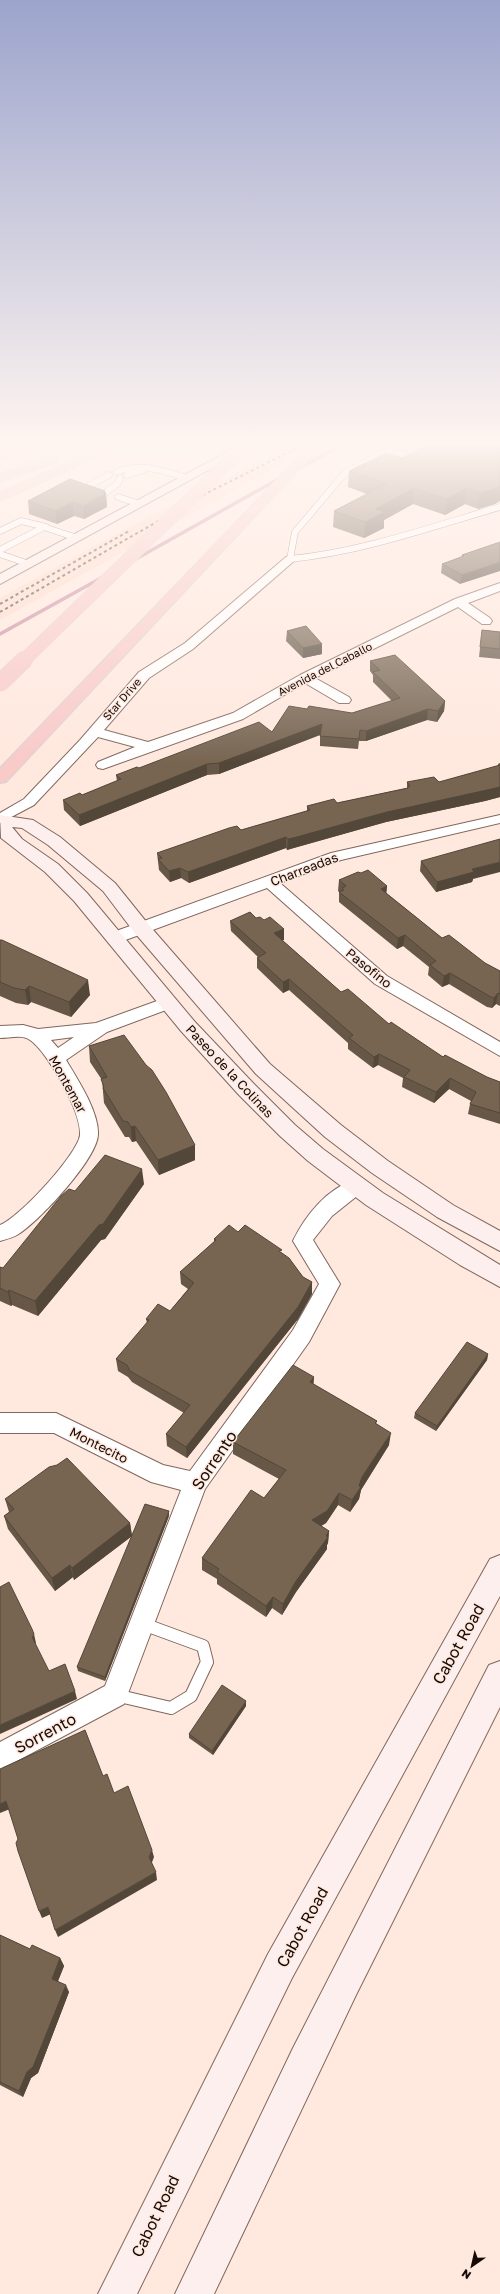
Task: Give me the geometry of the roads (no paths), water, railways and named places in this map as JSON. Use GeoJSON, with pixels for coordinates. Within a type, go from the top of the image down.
{"type":"FeatureCollection","features":[{"type":"Feature","properties":{"kind":"highway"},"geometry":{"type":"LineString","coordinates":[[0,683],[137,550]]}},
{"type":"Feature","properties":{"kind":"highway"},"geometry":{"type":"LineString","coordinates":[[0,778],[216,550]]}},
{"type":"Feature","properties":{"kind":"main road"},"geometry":{"type":"LineString","coordinates":[[1,579],[55,550]]}},
{"type":"Feature","properties":{"kind":"main road","name":"Paseo de la Colinas"},"geometry":{"type":"LineString","coordinates":[[0,820],[27,824],[54,841],[109,887],[141,928],[263,1069],[333,1131],[380,1167],[445,1211],[500,1242]]}},
{"type":"Feature","properties":{"kind":"main road","name":"Paseo de la Colinas"},"geometry":{"type":"LineString","coordinates":[[0,820],[6,835],[60,877],[87,904],[168,1003],[261,1106],[355,1187],[408,1222],[500,1276]]}},
{"type":"Feature","properties":{"kind":"main road"},"geometry":{"type":"LineString","coordinates":[[168,1003],[198,1015],[218,1035],[263,1069]]}},
{"type":"Feature","properties":{"kind":"main road","name":"Cabot Road"},"geometry":{"type":"LineString","coordinates":[[117,2294],[280,1966],[500,1568]]}},
{"type":"Feature","properties":{"kind":"main road"},"geometry":{"type":"LineString","coordinates":[[194,2294],[376,1914],[500,1676]]}},
{"type":"Feature","properties":{"kind":"street","name":"Star Drive"},"geometry":{"type":"LineString","coordinates":[[0,820],[29,802],[144,675],[189,646],[290,558]]}},
{"type":"Feature","properties":{"kind":"street","name":"Avenida del Caballo"},"geometry":{"type":"LineString","coordinates":[[103,765],[148,747],[238,716],[305,678],[458,602],[500,587]]}},
{"type":"Feature","properties":{"kind":"street"},"geometry":{"type":"LineString","coordinates":[[458,602],[486,621]]}},
{"type":"Feature","properties":{"kind":"street"},"geometry":{"type":"LineString","coordinates":[[305,678],[344,700]]}},
{"type":"Feature","properties":{"kind":"street"},"geometry":{"type":"LineString","coordinates":[[93,732],[116,736],[148,747]]}},
{"type":"Feature","properties":{"kind":"street","name":"Charreadas"},"geometry":{"type":"LineString","coordinates":[[114,938],[336,856],[500,819]]}},
{"type":"Feature","properties":{"kind":"street","name":"Pasofino"},"geometry":{"type":"LineString","coordinates":[[269,882],[381,980],[500,1050]]}},
{"type":"Feature","properties":{"kind":"street"},"geometry":{"type":"LineString","coordinates":[[55,1058],[101,1028],[168,1003]]}},
{"type":"Feature","properties":{"kind":"street"},"geometry":{"type":"LineString","coordinates":[[0,1032],[22,1032],[37,1035],[101,1028]]}},
{"type":"Feature","properties":{"kind":"street","name":"Montemar"},"geometry":{"type":"LineString","coordinates":[[0,1233],[11,1229],[31,1213],[77,1158],[89,1136],[90,1129],[85,1112],[55,1058],[37,1035]]}},
{"type":"Feature","properties":{"kind":"street","name":"Sorrento"},"geometry":{"type":"LineString","coordinates":[[0,1757],[115,1695],[195,1483],[301,1336],[330,1284],[303,1241],[308,1228],[333,1202],[355,1187]]}},
{"type":"Feature","properties":{"kind":"street","name":"Montecito"},"geometry":{"type":"LineString","coordinates":[[0,1423],[56,1423],[159,1475],[195,1483]]}},
{"type":"Feature","properties":{"kind":"lane"},"geometry":{"type":"LineString","coordinates":[[292,550],[290,558],[329,555],[352,550]]}},
{"type":"Feature","properties":{"kind":"lane"},"geometry":{"type":"LineString","coordinates":[[0,554],[29,564]]}},
{"type":"Feature","properties":{"kind":"lane"},"geometry":{"type":"LineString","coordinates":[[115,1695],[171,1708],[191,1696],[207,1662],[203,1646],[143,1624]]}},
{"type":"Feature","properties":{"kind":"waterway"},"geometry":{"type":"LineString","coordinates":[[134,560],[152,550]]}},
{"type":"Feature","properties":{"kind":"waterway"},"geometry":{"type":"LineString","coordinates":[[0,634],[103,577]]}},
{"type":"Feature","properties":{"kind":"railway"},"geometry":{"type":"LineString","coordinates":[[0,604],[95,550]]}},
{"type":"Feature","properties":{"kind":"railway"},"geometry":{"type":"LineString","coordinates":[[0,612],[108,550]]}}]}
